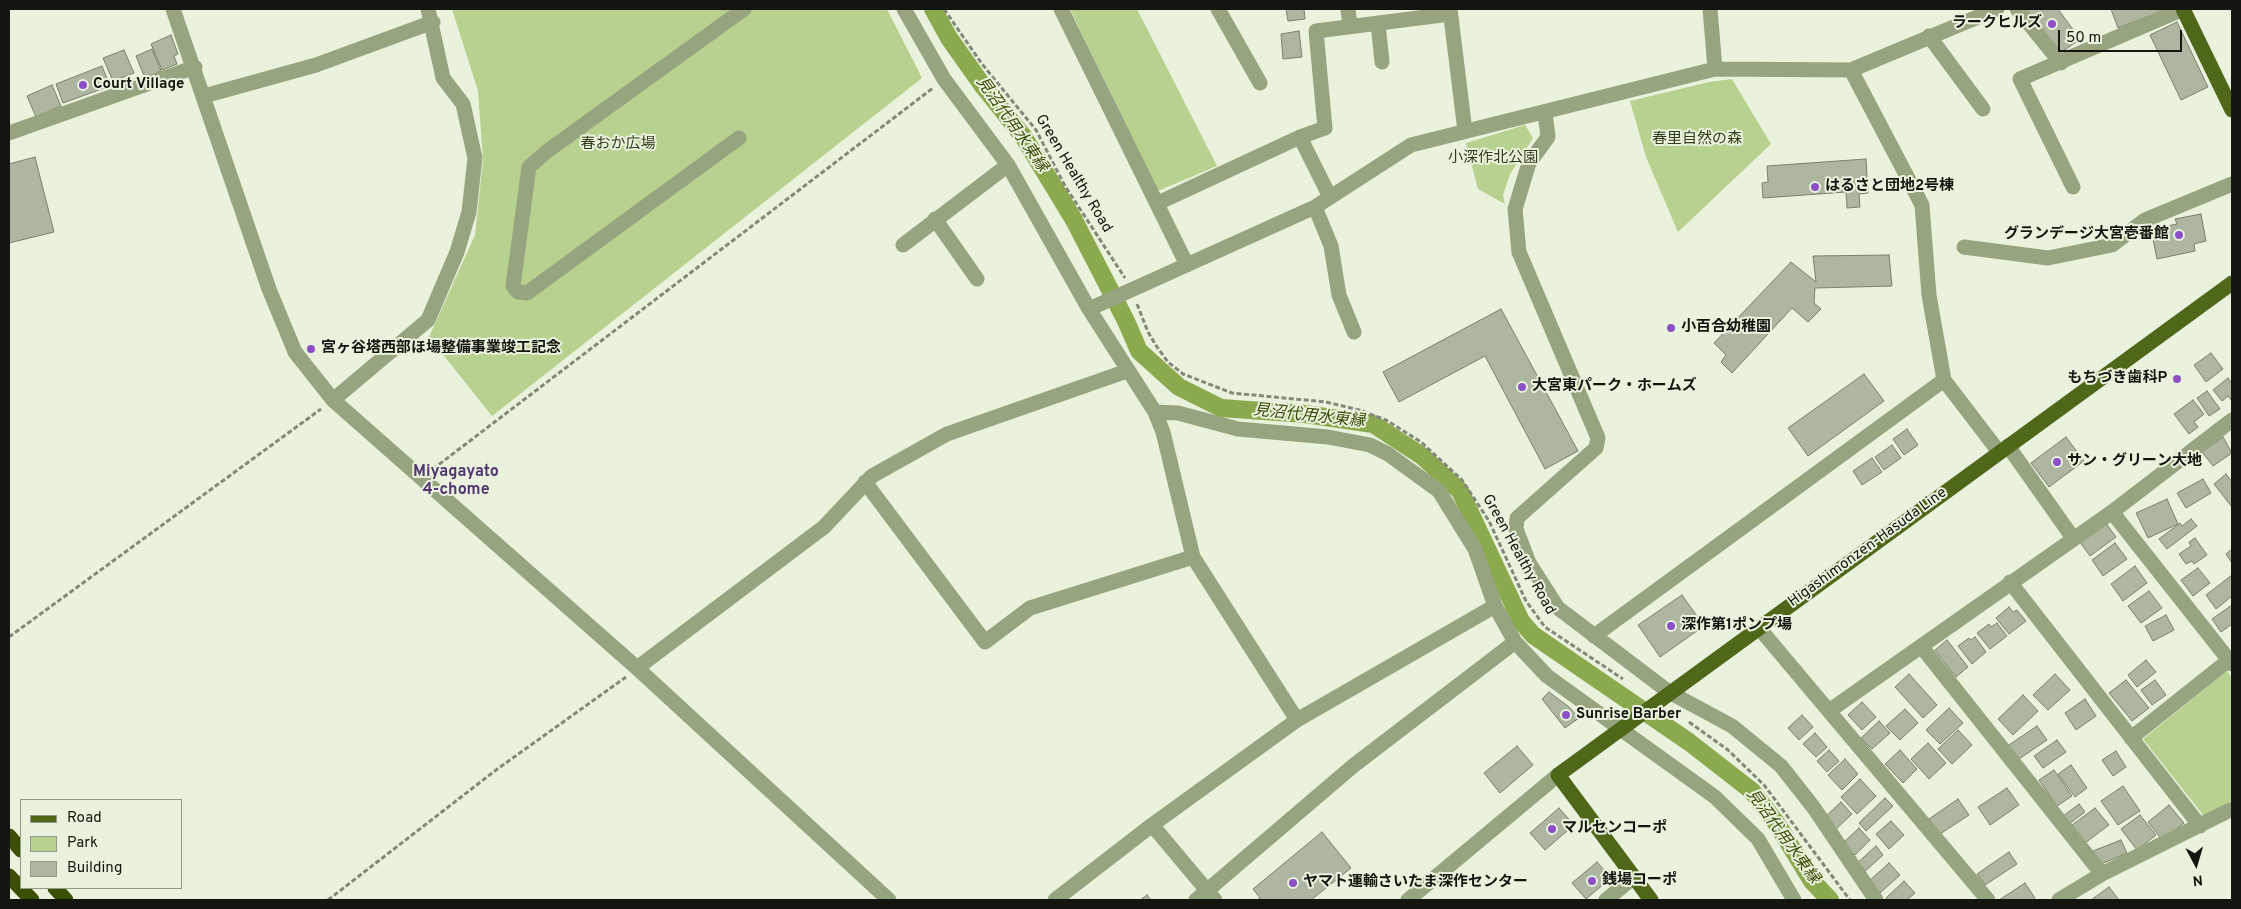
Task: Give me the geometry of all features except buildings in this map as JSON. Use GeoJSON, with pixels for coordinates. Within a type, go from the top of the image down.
{"type":"FeatureCollection","features":[{"type":"Feature","properties":{"kind":"highway"},"geometry":{"type":"LineString","coordinates":[[9,876],[20,887]]}},
{"type":"Feature","properties":{"kind":"highway"},"geometry":{"type":"LineString","coordinates":[[21,889],[32,900]]}},
{"type":"Feature","properties":{"kind":"highway"},"geometry":{"type":"LineString","coordinates":[[56,889],[66,900]]}},
{"type":"Feature","properties":{"kind":"main road"},"geometry":{"type":"LineString","coordinates":[[2183,9],[2232,110]]}},
{"type":"Feature","properties":{"kind":"main road","name":"Higashimonzen-Hasuda Line"},"geometry":{"type":"LineString","coordinates":[[1558,775],[1669,692],[2232,284]]}},
{"type":"Feature","properties":{"kind":"main road"},"geometry":{"type":"LineString","coordinates":[[1558,775],[1651,900]]}},
{"type":"Feature","properties":{"kind":"street"},"geometry":{"type":"LineString","coordinates":[[173,9],[195,67],[269,289],[295,352],[333,400],[420,479],[637,668],[889,900]]}},
{"type":"Feature","properties":{"kind":"street"},"geometry":{"type":"LineString","coordinates":[[739,138],[527,293],[518,292],[513,286],[529,167],[744,9]]}},
{"type":"Feature","properties":{"kind":"street"},"geometry":{"type":"LineString","coordinates":[[904,9],[944,79],[1008,165],[1094,306],[1127,371],[1155,412],[1163,432],[1193,557],[1297,720]]}},
{"type":"Feature","properties":{"kind":"street"},"geometry":{"type":"LineString","coordinates":[[1061,9],[1187,265]]}},
{"type":"Feature","properties":{"kind":"street"},"geometry":{"type":"LineString","coordinates":[[1218,9],[1260,83]]}},
{"type":"Feature","properties":{"kind":"street"},"geometry":{"type":"LineString","coordinates":[[1348,9],[1350,26]]}},
{"type":"Feature","properties":{"kind":"street"},"geometry":{"type":"LineString","coordinates":[[1710,9],[1715,69]]}},
{"type":"Feature","properties":{"kind":"street"},"geometry":{"type":"LineString","coordinates":[[2017,9],[2060,62]]}},
{"type":"Feature","properties":{"kind":"street"},"geometry":{"type":"LineString","coordinates":[[2073,187],[2020,80],[2183,9]]}},
{"type":"Feature","properties":{"kind":"street"},"geometry":{"type":"LineString","coordinates":[[1158,203],[1300,137],[1325,128],[1316,31],[1450,11],[1465,131]]}},
{"type":"Feature","properties":{"kind":"street"},"geometry":{"type":"LineString","coordinates":[[1094,306],[1315,207],[1411,146],[1715,69],[1851,70],[1986,11]]}},
{"type":"Feature","properties":{"kind":"street"},"geometry":{"type":"LineString","coordinates":[[204,96],[316,65],[431,15],[443,78],[462,104],[475,158],[469,212],[457,252],[428,320],[333,400]]}},
{"type":"Feature","properties":{"kind":"street"},"geometry":{"type":"LineString","coordinates":[[1378,23],[1382,62]]}},
{"type":"Feature","properties":{"kind":"street"},"geometry":{"type":"LineString","coordinates":[[1929,36],[1983,109]]}},
{"type":"Feature","properties":{"kind":"street"},"geometry":{"type":"LineString","coordinates":[[9,133],[195,67]]}},
{"type":"Feature","properties":{"kind":"street"},"geometry":{"type":"LineString","coordinates":[[1851,70],[1922,205],[1929,295],[1944,380],[2004,449],[2073,538]]}},
{"type":"Feature","properties":{"kind":"street"},"geometry":{"type":"LineString","coordinates":[[1546,113],[1548,137],[1529,163],[1515,208],[1519,252],[1598,438],[1596,448],[1517,518],[1516,529],[1529,564],[1558,608],[1669,692],[1732,726],[1781,766],[1814,808],[1876,900]]}},
{"type":"Feature","properties":{"kind":"street"},"geometry":{"type":"LineString","coordinates":[[1300,137],[1330,197]]}},
{"type":"Feature","properties":{"kind":"street"},"geometry":{"type":"LineString","coordinates":[[902,245],[1008,165]]}},
{"type":"Feature","properties":{"kind":"street"},"geometry":{"type":"LineString","coordinates":[[1964,247],[2048,258],[2112,245],[2145,220],[2232,184]]}},
{"type":"Feature","properties":{"kind":"street"},"geometry":{"type":"LineString","coordinates":[[1315,207],[1331,246],[1339,296],[1354,332]]}},
{"type":"Feature","properties":{"kind":"street"},"geometry":{"type":"LineString","coordinates":[[935,220],[977,279]]}},
{"type":"Feature","properties":{"kind":"street"},"geometry":{"type":"LineString","coordinates":[[637,668],[824,527],[872,476],[947,434],[1127,371]]}},
{"type":"Feature","properties":{"kind":"street"},"geometry":{"type":"LineString","coordinates":[[1594,636],[1944,380]]}},
{"type":"Feature","properties":{"kind":"street"},"geometry":{"type":"LineString","coordinates":[[1155,412],[1178,412],[1238,429],[1351,440],[1370,445],[1388,454],[1439,491],[1475,549],[1495,606],[1515,642],[1546,676],[1625,726],[1716,797],[1758,839],[1794,900]]}},
{"type":"Feature","properties":{"kind":"street"},"geometry":{"type":"LineString","coordinates":[[1829,711],[2112,512],[2230,426]]}},
{"type":"Feature","properties":{"kind":"street"},"geometry":{"type":"LineString","coordinates":[[865,482],[985,642],[1030,608],[1193,557]]}},
{"type":"Feature","properties":{"kind":"street"},"geometry":{"type":"LineString","coordinates":[[2112,512],[2231,662],[2131,738]]}},
{"type":"Feature","properties":{"kind":"street"},"geometry":{"type":"LineString","coordinates":[[2010,582],[2200,826]]}},
{"type":"Feature","properties":{"kind":"street"},"geometry":{"type":"LineString","coordinates":[[1055,900],[1152,825],[1297,720],[1495,606]]}},
{"type":"Feature","properties":{"kind":"street"},"geometry":{"type":"LineString","coordinates":[[1759,628],[1988,900]]}},
{"type":"Feature","properties":{"kind":"street"},"geometry":{"type":"LineString","coordinates":[[1152,825],[1206,897],[1353,766],[1515,642]]}},
{"type":"Feature","properties":{"kind":"street"},"geometry":{"type":"LineString","coordinates":[[1921,646],[2102,874]]}},
{"type":"Feature","properties":{"kind":"street"},"geometry":{"type":"LineString","coordinates":[[1408,900],[1558,775]]}},
{"type":"Feature","properties":{"kind":"street"},"geometry":{"type":"LineString","coordinates":[[2059,900],[2102,874],[2232,809]]}},
{"type":"Feature","properties":{"kind":"street"},"geometry":{"type":"LineString","coordinates":[[1606,900],[1634,877]]}},
{"type":"Feature","properties":{"kind":"path","name":"Green Healthy Road"},"geometry":{"type":"LineString","coordinates":[[944,9],[982,64],[1036,130],[1065,186],[1129,289],[1148,332],[1168,362],[1183,374],[1232,393],[1326,402],[1359,410],[1386,420],[1421,442],[1462,480],[1484,513],[1526,601],[1545,628],[1626,680]]}},
{"type":"Feature","properties":{"kind":"path"},"geometry":{"type":"LineString","coordinates":[[420,479],[944,79]]}},
{"type":"Feature","properties":{"kind":"path"},"geometry":{"type":"LineString","coordinates":[[9,637],[333,400]]}},
{"type":"Feature","properties":{"kind":"path"},"geometry":{"type":"LineString","coordinates":[[328,900],[496,770],[637,668]]}},
{"type":"Feature","properties":{"kind":"path"},"geometry":{"type":"LineString","coordinates":[[1688,721],[1728,750],[1764,785],[1850,900]]}},
{"type":"Feature","properties":{"kind":"green space","name":"春おか広場"},"geometry":{"type":"Polygon","coordinates":[[[452,9],[887,9],[922,78],[492,416],[429,337],[475,235],[483,160],[478,91],[452,9]]]}},
{"type":"Feature","properties":{"kind":"green space"},"geometry":{"type":"Polygon","coordinates":[[[1070,9],[1137,9],[1217,166],[1158,191],[1070,9]]]}},
{"type":"Feature","properties":{"kind":"green space","name":"春里自然の森"},"geometry":{"type":"Polygon","coordinates":[[[1732,79],[1771,144],[1678,232],[1646,157],[1630,101],[1709,82],[1732,79]]]}},
{"type":"Feature","properties":{"kind":"green space","name":"小深作北公園"},"geometry":{"type":"Polygon","coordinates":[[[1525,125],[1533,138],[1510,174],[1503,195],[1505,204],[1478,189],[1466,143],[1525,125]]]}},
{"type":"Feature","properties":{"kind":"green space"},"geometry":{"type":"Polygon","coordinates":[[[2227,671],[2232,678],[2232,800],[2204,816],[2143,739],[2227,671]]]}},
{"type":"Feature","properties":{"kind":"waterway","name":"見沼代用水東縁"},"geometry":{"type":"LineString","coordinates":[[933,9],[949,38],[983,86],[1023,136],[1074,220],[1126,321],[1139,351],[1179,387],[1221,408],[1305,414],[1373,424],[1422,456],[1460,491],[1521,621],[1533,635],[1689,742],[1752,791],[1777,824],[1812,881],[1830,900]]}},
{"type":"Feature","properties":{"kind":"place","name":"ラークヒルズ"},"geometry":{"type":"Point","coordinates":[2052,24]}},
{"type":"Feature","properties":{"kind":"place","name":"Court Village"},"geometry":{"type":"Point","coordinates":[83,85]}},
{"type":"Feature","properties":{"kind":"place","name":"はるさと団地2号棟"},"geometry":{"type":"Point","coordinates":[1815,187]}},
{"type":"Feature","properties":{"kind":"place","name":"グランデージ大宮壱番館"},"geometry":{"type":"Point","coordinates":[2179,235]}},
{"type":"Feature","properties":{"kind":"place","name":"小百合幼稚園"},"geometry":{"type":"Point","coordinates":[1671,328]}},
{"type":"Feature","properties":{"kind":"place","name":"宮ヶ谷塔西部ほ場整備事業竣工記念"},"geometry":{"type":"Point","coordinates":[311,349]}},
{"type":"Feature","properties":{"kind":"place","name":"もちづき歯科P"},"geometry":{"type":"Point","coordinates":[2177,379]}},
{"type":"Feature","properties":{"kind":"place","name":"大宮東パーク・ホームズ"},"geometry":{"type":"Point","coordinates":[1522,387]}},
{"type":"Feature","properties":{"kind":"place","name":"サン・グリーン大地"},"geometry":{"type":"Point","coordinates":[2057,462]}},
{"type":"Feature","properties":{"kind":"place","name":"深作第1ポンプ場"},"geometry":{"type":"Point","coordinates":[1671,626]}},
{"type":"Feature","properties":{"kind":"place","name":"Sunrise Barber"},"geometry":{"type":"Point","coordinates":[1566,715]}},
{"type":"Feature","properties":{"kind":"place","name":"マルセンコーポ"},"geometry":{"type":"Point","coordinates":[1552,829]}},
{"type":"Feature","properties":{"kind":"place","name":"銭場コーポ"},"geometry":{"type":"Point","coordinates":[1592,881]}},
{"type":"Feature","properties":{"kind":"place","name":"ヤマト運輸さいたま深作センター"},"geometry":{"type":"Point","coordinates":[1293,883]}},
{"type":"Feature","properties":{"kind":"district","name":"Miyagayato 4-chome"},"geometry":{"type":"Point","coordinates":[456,482]}}]}
